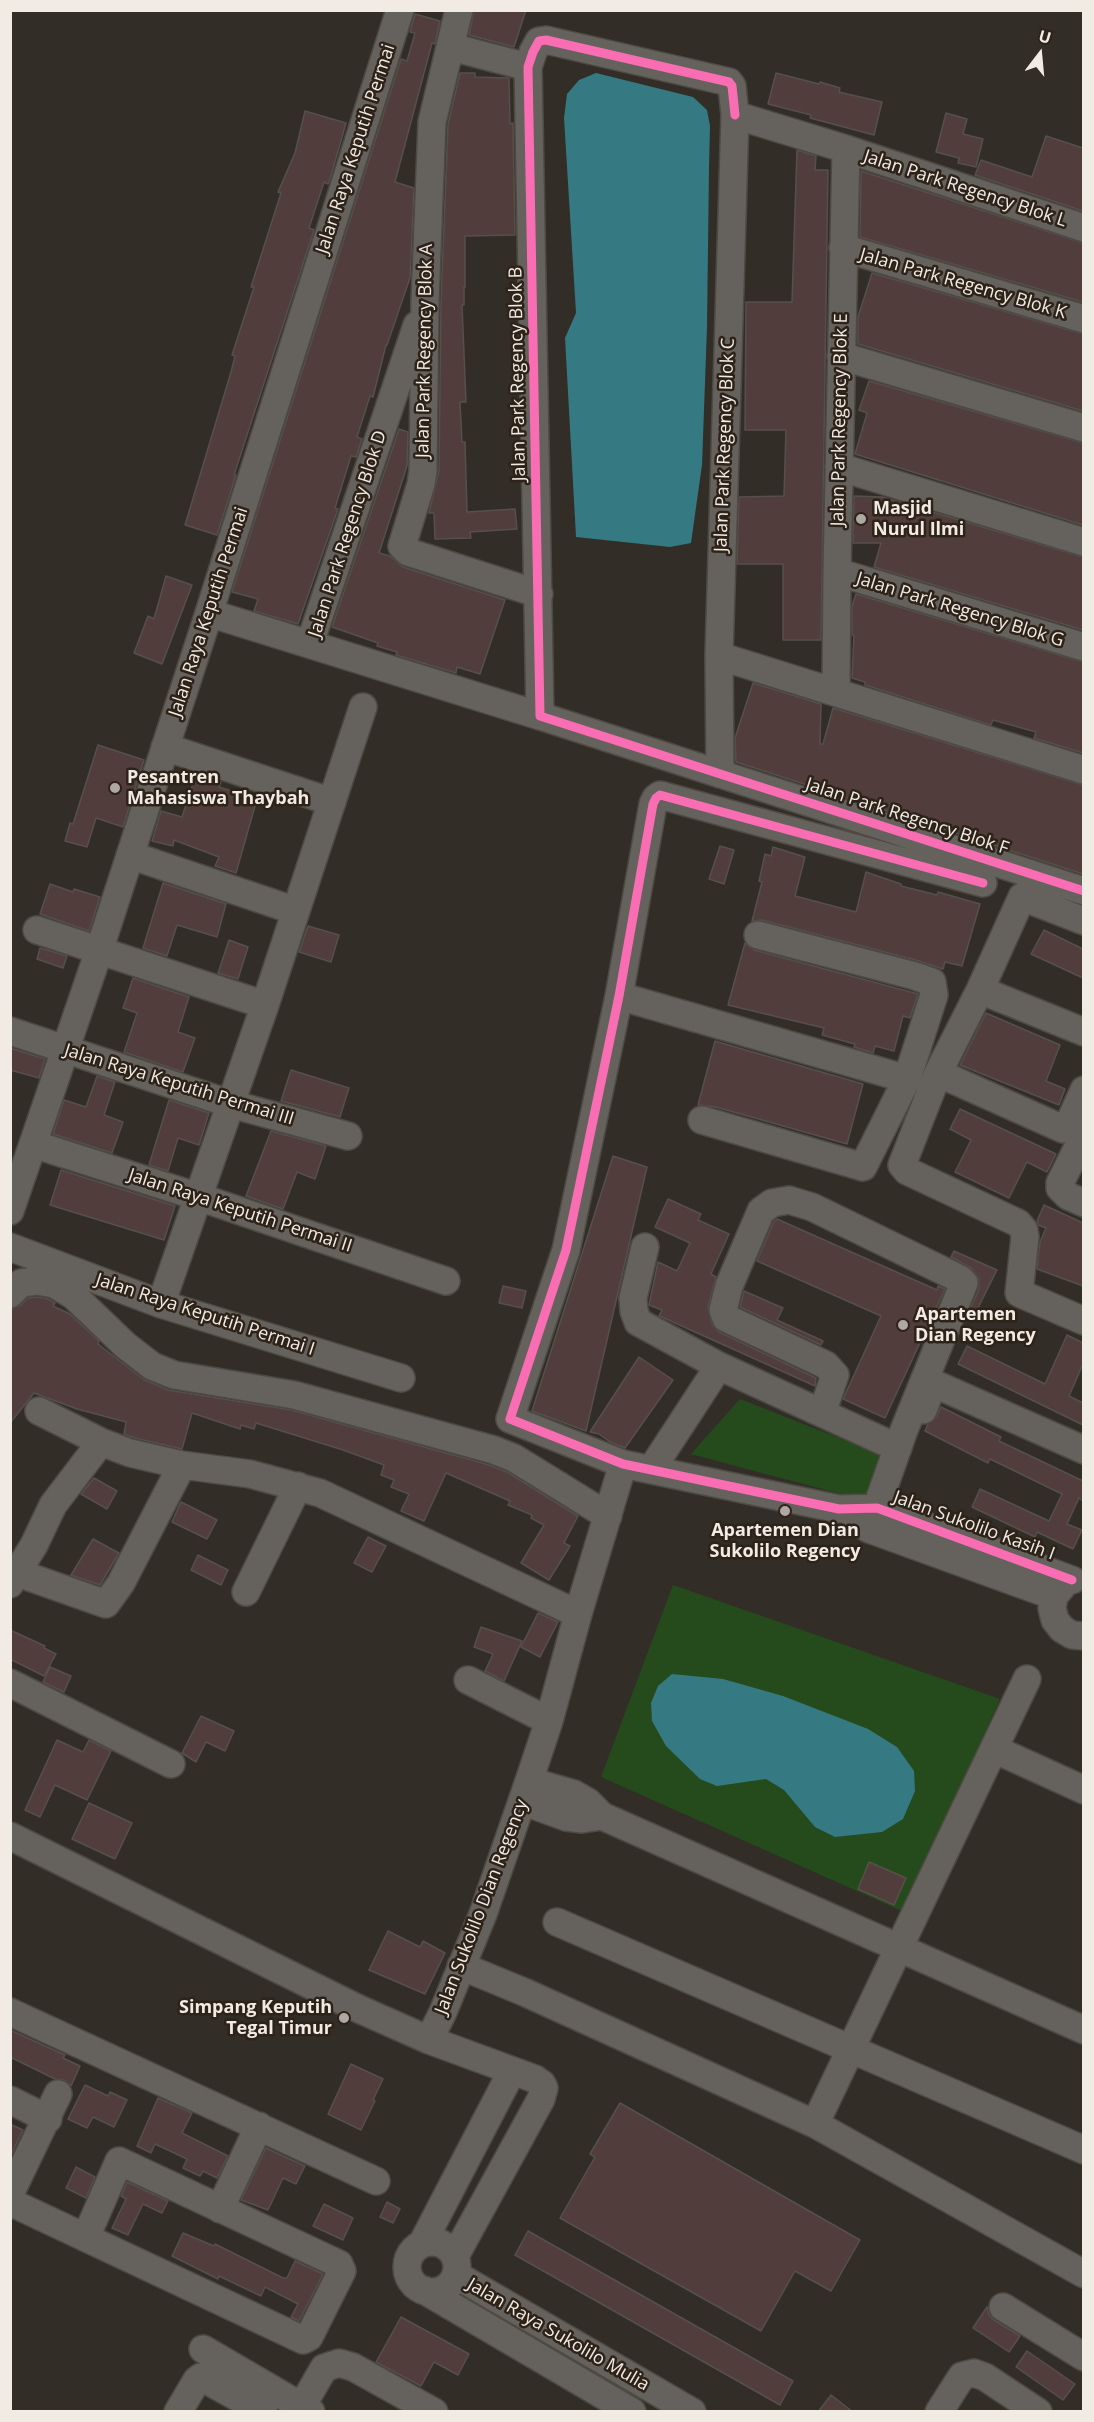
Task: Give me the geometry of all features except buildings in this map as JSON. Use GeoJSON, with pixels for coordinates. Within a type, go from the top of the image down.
{"type":"FeatureCollection","features":[{"type":"Feature","properties":{"kind":"street","name":"Jalan Raya Keputih Permai"},"geometry":{"type":"LineString","coordinates":[[10,1211],[99,951],[209,613],[400,10]]}},
{"type":"Feature","properties":{"kind":"street","name":"Jalan Park Regency Blok A"},"geometry":{"type":"LineString","coordinates":[[459,10],[432,122],[425,301],[423,470],[421,484],[402,546],[408,552],[539,594]]}},
{"type":"Feature","properties":{"kind":"street","name":"Jalan Park Regency Blok B"},"geometry":{"type":"LineString","coordinates":[[540,716],[528,67],[537,44],[540,40],[546,40],[731,84]]}},
{"type":"Feature","properties":{"kind":"street"},"geometry":{"type":"LineString","coordinates":[[451,47],[528,67]]}},
{"type":"Feature","properties":{"kind":"street","name":"Jalan Park Regency Blok C"},"geometry":{"type":"LineString","coordinates":[[720,774],[719,656],[735,115],[731,84]]}},
{"type":"Feature","properties":{"kind":"street"},"geometry":{"type":"LineString","coordinates":[[735,115],[846,149]]}},
{"type":"Feature","properties":{"kind":"street","name":"Jalan Park Regency Blok L"},"geometry":{"type":"LineString","coordinates":[[846,149],[1083,228]]}},
{"type":"Feature","properties":{"kind":"street","name":"Jalan Park Regency Blok E"},"geometry":{"type":"LineString","coordinates":[[836,692],[846,149]]}},
{"type":"Feature","properties":{"kind":"street","name":"Jalan Park Regency Blok K"},"geometry":{"type":"LineString","coordinates":[[843,248],[1083,320]]}},
{"type":"Feature","properties":{"kind":"street","name":"Jalan Park Regency Blok D"},"geometry":{"type":"LineString","coordinates":[[425,301],[310,643],[540,716]]}},
{"type":"Feature","properties":{"kind":"street"},"geometry":{"type":"LineString","coordinates":[[841,356],[1083,428]]}},
{"type":"Feature","properties":{"kind":"street"},"geometry":{"type":"LineString","coordinates":[[839,467],[1083,542]]}},
{"type":"Feature","properties":{"kind":"street","name":"Jalan Park Regency Blok G"},"geometry":{"type":"LineString","coordinates":[[837,572],[1083,648]]}},
{"type":"Feature","properties":{"kind":"street"},"geometry":{"type":"LineString","coordinates":[[209,613],[310,643]]}},
{"type":"Feature","properties":{"kind":"street"},"geometry":{"type":"LineString","coordinates":[[719,656],[1083,770]]}},
{"type":"Feature","properties":{"kind":"street"},"geometry":{"type":"LineString","coordinates":[[161,1304],[265,1005],[363,708]]}},
{"type":"Feature","properties":{"kind":"street"},"geometry":{"type":"LineString","coordinates":[[540,716],[720,774]]}},
{"type":"Feature","properties":{"kind":"street"},"geometry":{"type":"LineString","coordinates":[[165,747],[332,802]]}},
{"type":"Feature","properties":{"kind":"street","name":"Jalan Park Regency Blok F"},"geometry":{"type":"LineString","coordinates":[[720,774],[1026,886],[1083,891]]}},
{"type":"Feature","properties":{"kind":"street"},"geometry":{"type":"LineString","coordinates":[[907,1079],[619,996],[653,804],[660,795],[983,884]]}},
{"type":"Feature","properties":{"kind":"street"},"geometry":{"type":"LineString","coordinates":[[130,855],[296,911]]}},
{"type":"Feature","properties":{"kind":"street"},"geometry":{"type":"LineString","coordinates":[[1083,921],[1026,886],[980,990],[938,1072],[902,1165],[908,1171],[1018,1222],[1024,1230],[1019,1293],[1024,1298],[1083,1320]]}},
{"type":"Feature","properties":{"kind":"street"},"geometry":{"type":"LineString","coordinates":[[37,930],[265,1005]]}},
{"type":"Feature","properties":{"kind":"street"},"geometry":{"type":"LineString","coordinates":[[702,1120],[863,1167],[907,1079],[934,995],[932,982],[758,935]]}},
{"type":"Feature","properties":{"kind":"street"},"geometry":{"type":"LineString","coordinates":[[980,990],[1083,1032]]}},
{"type":"Feature","properties":{"kind":"street","name":"Jalan Sukolilo Kasih I"},"geometry":{"type":"LineString","coordinates":[[619,996],[566,1250],[510,1419],[623,1464],[839,1509],[1072,1582]]}},
{"type":"Feature","properties":{"kind":"street","name":"Jalan Raya Keputih Permai III"},"geometry":{"type":"LineString","coordinates":[[10,1031],[231,1104],[348,1136]]}},
{"type":"Feature","properties":{"kind":"street"},"geometry":{"type":"LineString","coordinates":[[938,1072],[1063,1129],[1067,1128],[1083,1090]]}},
{"type":"Feature","properties":{"kind":"street"},"geometry":{"type":"LineString","coordinates":[[1076,1199],[1060,1188],[1060,1184],[1083,1135]]}},
{"type":"Feature","properties":{"kind":"street","name":"Jalan Raya Keputih Permai II"},"geometry":{"type":"LineString","coordinates":[[33,1144],[199,1197],[446,1281]]}},
{"type":"Feature","properties":{"kind":"street"},"geometry":{"type":"LineString","coordinates":[[822,1413],[835,1375],[826,1365],[726,1318],[723,1310],[729,1286],[761,1211],[772,1203],[789,1200],[812,1207],[963,1282],[962,1290],[901,1439],[873,1518]]}},
{"type":"Feature","properties":{"kind":"street"},"geometry":{"type":"LineString","coordinates":[[645,1246],[633,1298],[638,1322],[720,1366],[822,1413],[901,1439]]}},
{"type":"Feature","properties":{"kind":"street","name":"Jalan Raya Keputih Permai I"},"geometry":{"type":"LineString","coordinates":[[10,1248],[161,1304],[401,1378]]}},
{"type":"Feature","properties":{"kind":"street"},"geometry":{"type":"LineString","coordinates":[[10,1294],[21,1283],[37,1281],[54,1284],[74,1296],[125,1345],[152,1366],[163,1371],[197,1380],[294,1395],[494,1450],[514,1458],[608,1516]]}},
{"type":"Feature","properties":{"kind":"street"},"geometry":{"type":"LineString","coordinates":[[651,1470],[720,1366]]}},
{"type":"Feature","properties":{"kind":"street"},"geometry":{"type":"LineString","coordinates":[[901,1439],[916,1428],[932,1386],[937,1385],[1083,1450]]}},
{"type":"Feature","properties":{"kind":"street"},"geometry":{"type":"LineString","coordinates":[[39,1411],[101,1442],[130,1453],[182,1465],[250,1474],[320,1493],[578,1614]]}},
{"type":"Feature","properties":{"kind":"street"},"geometry":{"type":"LineString","coordinates":[[101,1442],[53,1505],[14,1579],[106,1604],[121,1583],[182,1465]]}},
{"type":"Feature","properties":{"kind":"street","name":"Jalan Sukolilo Dian Regency"},"geometry":{"type":"LineString","coordinates":[[429,2040],[483,1914],[549,1720],[623,1464]]}},
{"type":"Feature","properties":{"kind":"street"},"geometry":{"type":"LineString","coordinates":[[246,1592],[298,1486]]}},
{"type":"Feature","properties":{"kind":"street"},"geometry":{"type":"LineString","coordinates":[[1072,1582],[1052,1608],[1054,1620],[1072,1635],[1083,1636]]}},
{"type":"Feature","properties":{"kind":"street"},"geometry":{"type":"LineString","coordinates":[[468,1680],[549,1720]]}},
{"type":"Feature","properties":{"kind":"street"},"geometry":{"type":"LineString","coordinates":[[815,2124],[1027,1680]]}},
{"type":"Feature","properties":{"kind":"street"},"geometry":{"type":"LineString","coordinates":[[10,1683],[171,1764]]}},
{"type":"Feature","properties":{"kind":"street"},"geometry":{"type":"LineString","coordinates":[[994,1749],[1083,1790]]}},
{"type":"Feature","properties":{"kind":"street"},"geometry":{"type":"LineString","coordinates":[[525,1791],[566,1817],[582,1819],[602,1816],[1083,2030]]}},
{"type":"Feature","properties":{"kind":"street"},"geometry":{"type":"LineString","coordinates":[[10,1836],[359,2009],[429,2040],[538,2080],[544,2088],[542,2096],[456,2266],[451,2284],[433,2292],[423,2290],[409,2277],[407,2267],[414,2250],[422,2244],[431,2242],[441,2243],[449,2248],[456,2266]]}},
{"type":"Feature","properties":{"kind":"street"},"geometry":{"type":"LineString","coordinates":[[558,1922],[1083,2150]]}},
{"type":"Feature","properties":{"kind":"street"},"geometry":{"type":"LineString","coordinates":[[462,1966],[815,2124],[1083,2274]]}},
{"type":"Feature","properties":{"kind":"street"},"geometry":{"type":"LineString","coordinates":[[10,2012],[376,2181]]}},
{"type":"Feature","properties":{"kind":"street"},"geometry":{"type":"LineString","coordinates":[[422,2244],[512,2071]]}},
{"type":"Feature","properties":{"kind":"street"},"geometry":{"type":"LineString","coordinates":[[10,2194],[48,2119],[58,2094]]}},
{"type":"Feature","properties":{"kind":"street"},"geometry":{"type":"LineString","coordinates":[[10,2100],[48,2119]]}},
{"type":"Feature","properties":{"kind":"street"},"geometry":{"type":"LineString","coordinates":[[220,2209],[259,2126]]}},
{"type":"Feature","properties":{"kind":"street"},"geometry":{"type":"LineString","coordinates":[[10,2202],[306,2340],[342,2271],[340,2266],[118,2161],[86,2237]]}},
{"type":"Feature","properties":{"kind":"street","name":"Jalan Raya Sukolilo Mulia"},"geometry":{"type":"LineString","coordinates":[[456,2266],[692,2412]]}},
{"type":"Feature","properties":{"kind":"street","name":"Jalan Raya Sukolilo Mulia"},"geometry":{"type":"LineString","coordinates":[[423,2290],[632,2412]]}},
{"type":"Feature","properties":{"kind":"street"},"geometry":{"type":"LineString","coordinates":[[1003,2307],[1083,2357]]}},
{"type":"Feature","properties":{"kind":"street"},"geometry":{"type":"LineString","coordinates":[[203,2349],[307,2409],[324,2368],[339,2363],[353,2367],[434,2412]]}},
{"type":"Feature","properties":{"kind":"street"},"geometry":{"type":"LineString","coordinates":[[939,2412],[962,2376],[974,2373],[985,2377],[1038,2412]]}},
{"type":"Feature","properties":{"kind":"street"},"geometry":{"type":"LineString","coordinates":[[178,2412],[198,2378],[207,2379],[264,2412]]}},
{"type":"Feature","properties":{"kind":"green space"},"geometry":{"type":"Polygon","coordinates":[[[740,1399],[885,1456],[867,1501],[691,1454],[740,1399]]]}},
{"type":"Feature","properties":{"kind":"green space"},"geometry":{"type":"Polygon","coordinates":[[[673,1585],[1000,1699],[904,1912],[601,1777],[673,1585]]]}},
{"type":"Feature","properties":{"kind":"water"},"geometry":{"type":"Polygon","coordinates":[[[596,73],[693,97],[707,110],[710,126],[702,465],[691,543],[670,547],[576,537],[565,338],[576,313],[564,118],[567,94],[579,80],[596,73]]]}},
{"type":"Feature","properties":{"kind":"water"},"geometry":{"type":"Polygon","coordinates":[[[672,1674],[723,1679],[783,1696],[868,1729],[897,1747],[914,1771],[915,1791],[903,1819],[882,1832],[835,1837],[815,1827],[784,1790],[766,1779],[717,1786],[700,1779],[666,1746],[652,1721],[651,1703],[658,1686],[672,1674]]]}},
{"type":"Feature","properties":{"kind":"cycle path"},"geometry":{"type":"LineString","coordinates":[[735,115],[732,86],[729,82],[546,40],[539,41],[528,67],[540,716],[1084,891]]}},
{"type":"Feature","properties":{"kind":"cycle path"},"geometry":{"type":"LineString","coordinates":[[983,883],[660,795],[656,798],[653,804],[619,996],[566,1250],[510,1419],[623,1464],[839,1509],[877,1508],[1072,1580]]}},
{"type":"Feature","properties":{"kind":"place","name":"Masjid Nurul Ilmi"},"geometry":{"type":"Point","coordinates":[861,519]}},
{"type":"Feature","properties":{"kind":"place","name":"Pesantren Mahasiswa Thaybah"},"geometry":{"type":"Point","coordinates":[115,788]}},
{"type":"Feature","properties":{"kind":"place","name":"Apartemen Dian Regency"},"geometry":{"type":"Point","coordinates":[903,1325]}},
{"type":"Feature","properties":{"kind":"place","name":"Apartemen Dian Sukolilo Regency"},"geometry":{"type":"Point","coordinates":[785,1511]}},
{"type":"Feature","properties":{"kind":"place","name":"Simpang Keputih Tegal Timur"},"geometry":{"type":"Point","coordinates":[344,2018]}}]}
